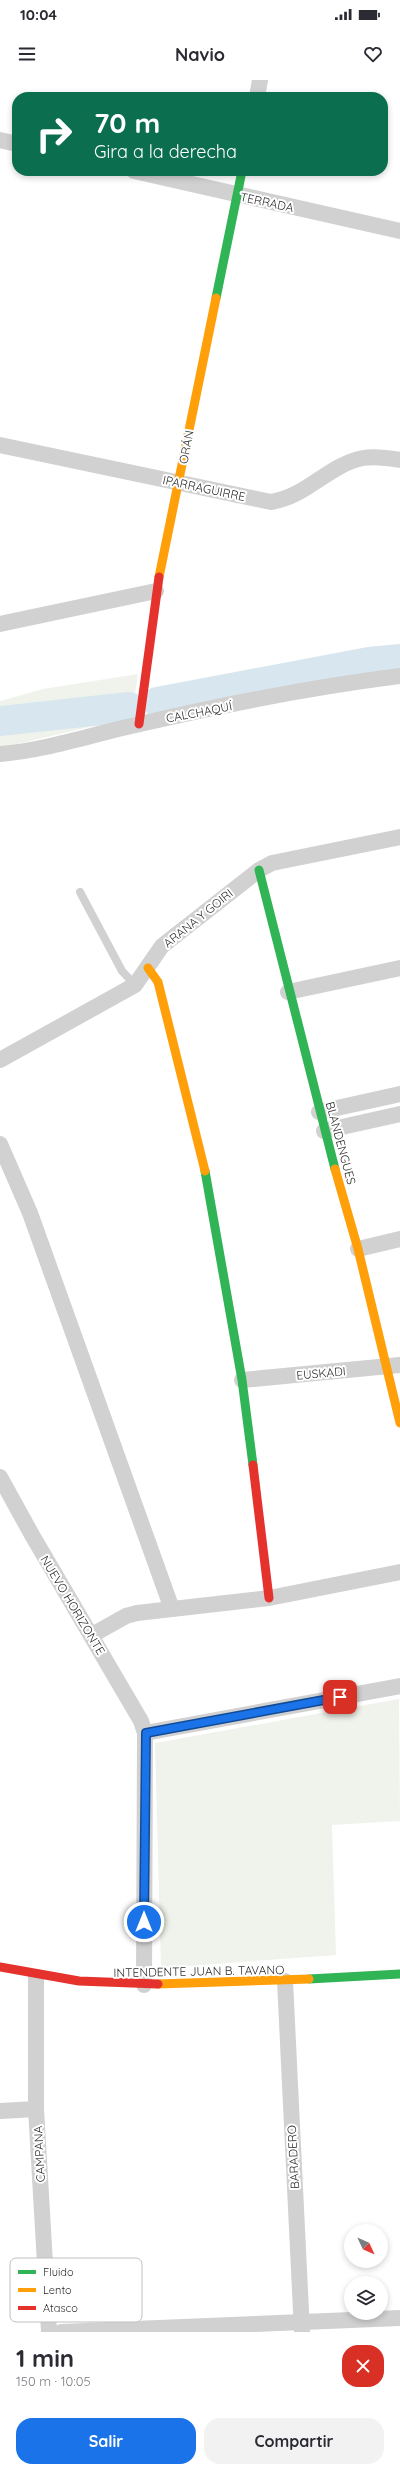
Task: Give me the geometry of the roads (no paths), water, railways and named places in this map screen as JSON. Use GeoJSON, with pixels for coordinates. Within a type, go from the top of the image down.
{"type":"FeatureCollection","features":[{"type":"Feature","properties":{"kind":"street"},"geometry":{"type":"LineString","coordinates":[[258,92],[260,80]]}},
{"type":"Feature","properties":{"kind":"street"},"geometry":{"type":"LineString","coordinates":[[0,140],[12,143]]}},
{"type":"Feature","properties":{"kind":"street","name":"TERRADA"},"geometry":{"type":"LineString","coordinates":[[155,176],[400,231]]}},
{"type":"Feature","properties":{"kind":"street","name":"ORÁN"},"geometry":{"type":"LineString","coordinates":[[139,724],[149,659],[156,590],[241,176]]}},
{"type":"Feature","properties":{"kind":"street","name":"IPARRAGUIRRE"},"geometry":{"type":"LineString","coordinates":[[0,445],[271,502],[297,496],[337,468],[363,458],[400,460]]}},
{"type":"Feature","properties":{"kind":"street"},"geometry":{"type":"LineString","coordinates":[[0,624],[156,590]]}},
{"type":"Feature","properties":{"kind":"street","name":"CALCHAQUÍ"},"geometry":{"type":"LineString","coordinates":[[0,754],[61,744],[139,724],[335,685],[400,676]]}},
{"type":"Feature","properties":{"kind":"street","name":"ARANA Y GOIRI"},"geometry":{"type":"LineString","coordinates":[[0,1060],[135,985],[162,946],[259,870],[272,863],[400,837]]}},
{"type":"Feature","properties":{"kind":"street","name":"BLANDENGUES"},"geometry":{"type":"LineString","coordinates":[[259,870],[288,992],[324,1131],[393,1366],[400,1423]]}},
{"type":"Feature","properties":{"kind":"street"},"geometry":{"type":"LineString","coordinates":[[148,968],[158,982],[201,1148],[242,1380],[269,1598]]}},
{"type":"Feature","properties":{"kind":"street"},"geometry":{"type":"LineString","coordinates":[[288,992],[400,968]]}},
{"type":"Feature","properties":{"kind":"street"},"geometry":{"type":"LineString","coordinates":[[319,1112],[400,1094]]}},
{"type":"Feature","properties":{"kind":"street"},"geometry":{"type":"LineString","coordinates":[[324,1131],[400,1114]]}},
{"type":"Feature","properties":{"kind":"street"},"geometry":{"type":"LineString","coordinates":[[0,1144],[30,1213],[172,1609]]}},
{"type":"Feature","properties":{"kind":"street"},"geometry":{"type":"LineString","coordinates":[[358,1249],[400,1239]]}},
{"type":"Feature","properties":{"kind":"street","name":"EUSKADI"},"geometry":{"type":"LineString","coordinates":[[242,1380],[393,1366]]}},
{"type":"Feature","properties":{"kind":"street","name":"NUEVO HORIZONTE"},"geometry":{"type":"LineString","coordinates":[[0,1476],[32,1535],[92,1635],[141,1721],[146,1733]]}},
{"type":"Feature","properties":{"kind":"street"},"geometry":{"type":"LineString","coordinates":[[92,1635],[126,1616],[172,1609],[269,1598],[400,1572]]}},
{"type":"Feature","properties":{"kind":"street"},"geometry":{"type":"LineString","coordinates":[[144,1985],[146,1733],[400,1686]]}},
{"type":"Feature","properties":{"kind":"street","name":"INTENDENTE JUAN B. TAVANO"},"geometry":{"type":"LineString","coordinates":[[0,1968],[36,1977],[89,1984],[144,1985],[285,1981],[400,1974]]}},
{"type":"Feature","properties":{"kind":"street","name":"CAMPANA"},"geometry":{"type":"LineString","coordinates":[[36,1977],[36,2109],[45,2258]]}},
{"type":"Feature","properties":{"kind":"street","name":"BARADERO"},"geometry":{"type":"LineString","coordinates":[[285,1981],[301,2328]]}},
{"type":"Feature","properties":{"kind":"street"},"geometry":{"type":"LineString","coordinates":[[0,2111],[36,2109]]}},
{"type":"Feature","properties":{"kind":"street"},"geometry":{"type":"LineString","coordinates":[[61,2332],[301,2328],[400,2318]]}},
{"type":"Feature","properties":{"kind":"street","name":"CAMPANA"},"geometry":{"type":"LineString","coordinates":[[48,2322],[49,2332]]}},
{"type":"Feature","properties":{"kind":"lane"},"geometry":{"type":"LineString","coordinates":[[80,892],[122,971],[135,985]]}},
{"type":"Feature","properties":{"kind":"waterway"},"geometry":{"type":"LineString","coordinates":[[157,702],[369,662],[400,659]]}},
{"type":"Feature","properties":{"kind":"waterway"},"geometry":{"type":"LineString","coordinates":[[0,721],[129,707]]}}]}
